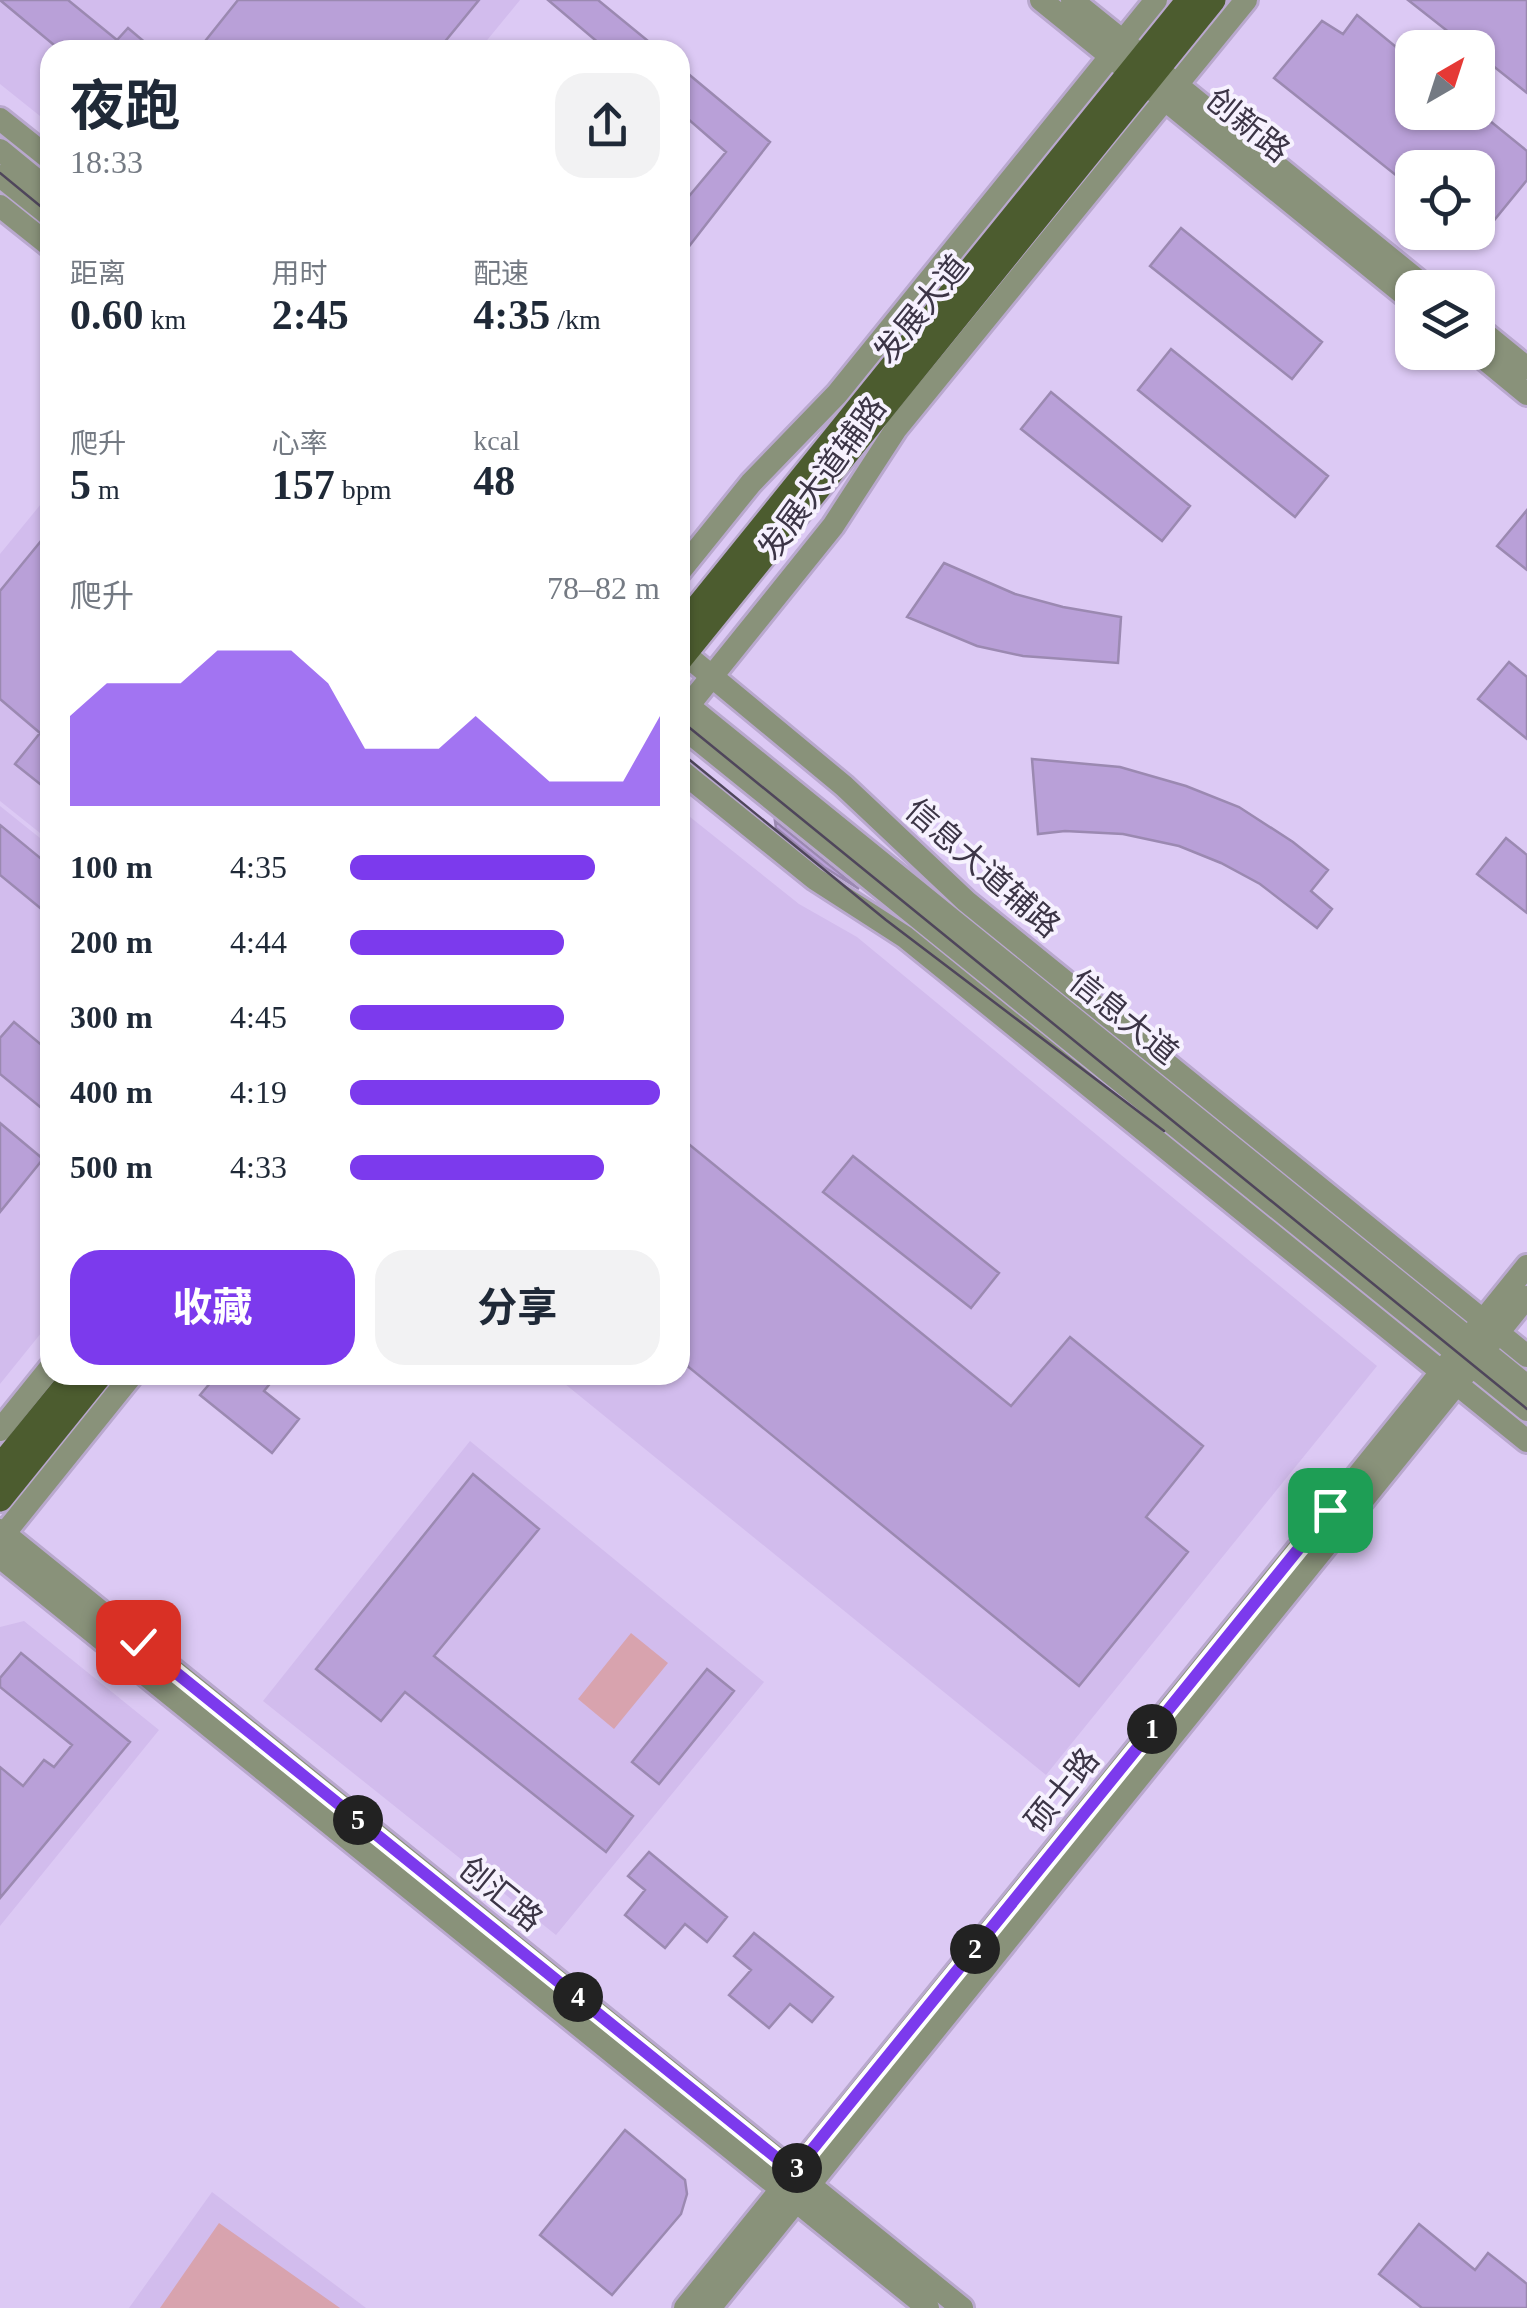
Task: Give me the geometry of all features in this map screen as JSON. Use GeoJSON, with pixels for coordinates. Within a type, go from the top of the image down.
{"type":"FeatureCollection","features":[{"type":"Feature","properties":{"kind":"main road","name":"发展大道"},"geometry":{"type":"LineString","coordinates":[[1144,70],[1189,0]]}},
{"type":"Feature","properties":{"kind":"main road","name":"发展大道"},"geometry":{"type":"LineString","coordinates":[[690,637],[1144,70],[1213,0]]}},
{"type":"Feature","properties":{"kind":"main road"},"geometry":{"type":"LineString","coordinates":[[0,1467],[67,1385]]}},
{"type":"Feature","properties":{"kind":"main road"},"geometry":{"type":"LineString","coordinates":[[0,1498],[92,1385]]}},
{"type":"Feature","properties":{"kind":"street","name":"创新路"},"geometry":{"type":"LineString","coordinates":[[1041,0],[1144,70],[1404,270]]}},
{"type":"Feature","properties":{"kind":"street","name":"创新路"},"geometry":{"type":"LineString","coordinates":[[1072,0],[1144,70],[1395,286]]}},
{"type":"Feature","properties":{"kind":"street","name":"发展大道辅路"},"geometry":{"type":"LineString","coordinates":[[690,702],[833,526],[1144,70],[1156,0]]}},
{"type":"Feature","properties":{"kind":"street","name":"发展大道辅路"},"geometry":{"type":"LineString","coordinates":[[690,559],[751,483],[1144,70],[1246,0]]}},
{"type":"Feature","properties":{"kind":"street"},"geometry":{"type":"LineString","coordinates":[[0,119],[40,151]]}},
{"type":"Feature","properties":{"kind":"street"},"geometry":{"type":"LineString","coordinates":[[0,150],[40,183]]}},
{"type":"Feature","properties":{"kind":"street"},"geometry":{"type":"LineString","coordinates":[[0,176],[40,208]]}},
{"type":"Feature","properties":{"kind":"street"},"geometry":{"type":"LineString","coordinates":[[0,206],[40,238]]}},
{"type":"Feature","properties":{"kind":"street"},"geometry":{"type":"LineString","coordinates":[[1495,342],[1527,368]]}},
{"type":"Feature","properties":{"kind":"street"},"geometry":{"type":"LineString","coordinates":[[1495,368],[1527,394]]}},
{"type":"Feature","properties":{"kind":"street","name":"信息大道辅路"},"geometry":{"type":"LineString","coordinates":[[690,656],[844,786],[966,902],[1477,1343],[1527,1356]]}},
{"type":"Feature","properties":{"kind":"street","name":"信息大道"},"geometry":{"type":"LineString","coordinates":[[690,718],[1527,1386]]}},
{"type":"Feature","properties":{"kind":"street"},"geometry":{"type":"LineString","coordinates":[[690,778],[815,879],[904,937],[1527,1441]]}},
{"type":"Feature","properties":{"kind":"street","name":"硕士路"},"geometry":{"type":"LineString","coordinates":[[685,2308],[795,2187],[1477,1343],[1527,1266]]}},
{"type":"Feature","properties":{"kind":"street","name":"硕士路"},"geometry":{"type":"LineString","coordinates":[[1477,1343],[1527,1297]]}},
{"type":"Feature","properties":{"kind":"street","name":"信息大道"},"geometry":{"type":"LineString","coordinates":[[1477,1343],[1527,1410]]}},
{"type":"Feature","properties":{"kind":"street"},"geometry":{"type":"LineString","coordinates":[[0,1430],[40,1380]]}},
{"type":"Feature","properties":{"kind":"street"},"geometry":{"type":"LineString","coordinates":[[1,1540],[124,1385]]}},
{"type":"Feature","properties":{"kind":"street","name":"创汇路"},"geometry":{"type":"LineString","coordinates":[[1,1540],[795,2187],[928,2308]]}},
{"type":"Feature","properties":{"kind":"street","name":"硕士路"},"geometry":{"type":"LineString","coordinates":[[710,2308],[795,2187]]}},
{"type":"Feature","properties":{"kind":"street","name":"创汇路"},"geometry":{"type":"LineString","coordinates":[[795,2187],[962,2308]]}},
{"type":"Feature","properties":{"kind":"shaded area"},"geometry":{"type":"Polygon","coordinates":[[[0,0],[520,0],[487,40],[40,40],[40,116],[0,84],[0,0]]]}},
{"type":"Feature","properties":{"kind":"shaded area"},"geometry":{"type":"Polygon","coordinates":[[[40,505],[40,833],[0,801],[0,554],[40,505]]]}},
{"type":"Feature","properties":{"kind":"shaded area"},"geometry":{"type":"Polygon","coordinates":[[[0,806],[40,838],[40,1334],[0,1384],[0,806]]]}},
{"type":"Feature","properties":{"kind":"shaded area"},"geometry":{"type":"Polygon","coordinates":[[[690,817],[799,904],[857,937],[1377,1366],[1046,1775],[566,1385],[690,1385],[690,817]]]}},
{"type":"Feature","properties":{"kind":"shaded area"},"geometry":{"type":"Polygon","coordinates":[[[470,1441],[764,1682],[556,1935],[263,1701],[470,1441]]]}},
{"type":"Feature","properties":{"kind":"shaded area"},"geometry":{"type":"Polygon","coordinates":[[[24,1621],[159,1730],[0,1926],[0,1627],[24,1621]]]}},
{"type":"Feature","properties":{"kind":"shaded area"},"geometry":{"type":"Polygon","coordinates":[[[631,1633],[668,1663],[614,1729],[578,1699],[631,1633]]]}},
{"type":"Feature","properties":{"kind":"shaded area"},"geometry":{"type":"Polygon","coordinates":[[[212,2192],[366,2308],[129,2308],[212,2192]]]}},
{"type":"Feature","properties":{"kind":"shaded area"},"geometry":{"type":"Polygon","coordinates":[[[219,2223],[340,2308],[160,2308],[219,2223]]]}},
{"type":"Feature","properties":{"kind":"building"},"geometry":{"type":"Polygon","coordinates":[[[0,0],[68,0],[117,40],[48,40],[0,0]]]}},
{"type":"Feature","properties":{"kind":"building"},"geometry":{"type":"Polygon","coordinates":[[[238,0],[479,0],[446,40],[206,40],[238,0]]]}},
{"type":"Feature","properties":{"kind":"building"},"geometry":{"type":"Polygon","coordinates":[[[548,0],[598,0],[647,40],[595,40],[548,0]]]}},
{"type":"Feature","properties":{"kind":"building"},"geometry":{"type":"Polygon","coordinates":[[[1408,0],[1527,0],[1527,93],[1495,68],[1495,30],[1446,30],[1408,0]]]}},
{"type":"Feature","properties":{"kind":"building"},"geometry":{"type":"Polygon","coordinates":[[[1357,15],[1395,46],[1395,130],[1495,130],[1495,125],[1527,151],[1527,180],[1495,219],[1495,150],[1395,150],[1395,174],[1274,78],[1322,21],[1343,34],[1357,15]]]}},
{"type":"Feature","properties":{"kind":"building"},"geometry":{"type":"Polygon","coordinates":[[[128,28],[142,40],[117,40],[128,28]]]}},
{"type":"Feature","properties":{"kind":"building"},"geometry":{"type":"Polygon","coordinates":[[[690,75],[770,142],[690,245],[690,195],[726,152],[690,121],[690,75]]]}},
{"type":"Feature","properties":{"kind":"building"},"geometry":{"type":"Polygon","coordinates":[[[1181,228],[1322,342],[1292,379],[1150,266],[1181,228]]]}},
{"type":"Feature","properties":{"kind":"building"},"geometry":{"type":"Polygon","coordinates":[[[1171,349],[1328,476],[1295,517],[1138,390],[1171,349]]]}},
{"type":"Feature","properties":{"kind":"building"},"geometry":{"type":"Polygon","coordinates":[[[1051,392],[1190,506],[1162,541],[1021,429],[1051,392]]]}},
{"type":"Feature","properties":{"kind":"building"},"geometry":{"type":"Polygon","coordinates":[[[1527,510],[1527,570],[1497,546],[1527,510]]]}},
{"type":"Feature","properties":{"kind":"building"},"geometry":{"type":"Polygon","coordinates":[[[40,542],[40,733],[0,699],[0,591],[40,542]]]}},
{"type":"Feature","properties":{"kind":"building"},"geometry":{"type":"Polygon","coordinates":[[[944,563],[1015,594],[1121,617],[1118,663],[1023,656],[977,646],[907,617],[944,563]]]}},
{"type":"Feature","properties":{"kind":"building"},"geometry":{"type":"Polygon","coordinates":[[[1509,662],[1527,677],[1527,739],[1478,699],[1509,662]]]}},
{"type":"Feature","properties":{"kind":"building"},"geometry":{"type":"Polygon","coordinates":[[[40,733],[40,784],[15,764],[40,733]]]}},
{"type":"Feature","properties":{"kind":"building"},"geometry":{"type":"Polygon","coordinates":[[[1032,759],[1120,767],[1186,786],[1239,807],[1328,870],[1311,891],[1332,909],[1317,928],[1260,884],[1179,846],[1123,834],[1038,834],[1032,759]]]}},
{"type":"Feature","properties":{"kind":"building"},"geometry":{"type":"Polygon","coordinates":[[[775,821],[859,889],[824,867],[776,828],[775,821]]]}},
{"type":"Feature","properties":{"kind":"building"},"geometry":{"type":"Polygon","coordinates":[[[0,825],[40,858],[40,908],[0,875],[0,825]]]}},
{"type":"Feature","properties":{"kind":"building"},"geometry":{"type":"Polygon","coordinates":[[[1506,838],[1527,855],[1527,913],[1477,874],[1506,838]]]}},
{"type":"Feature","properties":{"kind":"building"},"geometry":{"type":"Polygon","coordinates":[[[14,1022],[40,1044],[40,1107],[0,1074],[0,1038],[14,1022]]]}},
{"type":"Feature","properties":{"kind":"building"},"geometry":{"type":"Polygon","coordinates":[[[0,1123],[40,1156],[40,1163],[0,1212],[0,1123]]]}},
{"type":"Feature","properties":{"kind":"building"},"geometry":{"type":"Polygon","coordinates":[[[690,1145],[1011,1406],[1070,1337],[1203,1446],[1146,1517],[1188,1552],[1079,1686],[690,1368],[690,1145]]]}},
{"type":"Feature","properties":{"kind":"building"},"geometry":{"type":"Polygon","coordinates":[[[853,1156],[999,1273],[971,1308],[823,1192],[853,1156]]]}},
{"type":"Feature","properties":{"kind":"building"},"geometry":{"type":"Polygon","coordinates":[[[208,1385],[269,1385],[264,1391],[299,1419],[272,1453],[200,1395],[208,1385]]]}},
{"type":"Feature","properties":{"kind":"building"},"geometry":{"type":"Polygon","coordinates":[[[473,1474],[539,1529],[434,1656],[633,1816],[606,1852],[405,1692],[381,1721],[316,1669],[473,1474]]]}},
{"type":"Feature","properties":{"kind":"building"},"geometry":{"type":"Polygon","coordinates":[[[21,1653],[130,1742],[0,1898],[0,1767],[23,1786],[44,1760],[54,1767],[72,1745],[0,1687],[0,1678],[21,1653]]]}},
{"type":"Feature","properties":{"kind":"building"},"geometry":{"type":"Polygon","coordinates":[[[707,1669],[734,1691],[659,1784],[632,1762],[707,1669]]]}},
{"type":"Feature","properties":{"kind":"building"},"geometry":{"type":"Polygon","coordinates":[[[649,1852],[727,1917],[707,1942],[685,1924],[665,1948],[625,1915],[645,1890],[628,1876],[649,1852]]]}},
{"type":"Feature","properties":{"kind":"building"},"geometry":{"type":"Polygon","coordinates":[[[754,1933],[833,1997],[812,2022],[790,2004],[769,2028],[729,1995],[751,1970],[734,1956],[754,1933]]]}},
{"type":"Feature","properties":{"kind":"building"},"geometry":{"type":"Polygon","coordinates":[[[625,2130],[685,2180],[687,2194],[681,2214],[612,2295],[540,2235],[625,2130]]]}},
{"type":"Feature","properties":{"kind":"building"},"geometry":{"type":"Polygon","coordinates":[[[1419,2224],[1475,2270],[1488,2253],[1527,2284],[1527,2308],[1422,2308],[1379,2274],[1419,2224]]]}},
{"type":"Feature","properties":{"kind":"tram line"},"geometry":{"type":"LineString","coordinates":[[0,173],[40,206]]}},
{"type":"Feature","properties":{"kind":"tram line"},"geometry":{"type":"LineString","coordinates":[[690,728],[1527,1409]]}},
{"type":"Feature","properties":{"kind":"tram line"},"geometry":{"type":"LineString","coordinates":[[690,760],[886,920],[1164,1131]]}},
{"type":"Feature","properties":{"kind":"route"},"geometry":{"type":"LineString","coordinates":[[138,1642],[794,2172],[1330,1510]]}}]}
